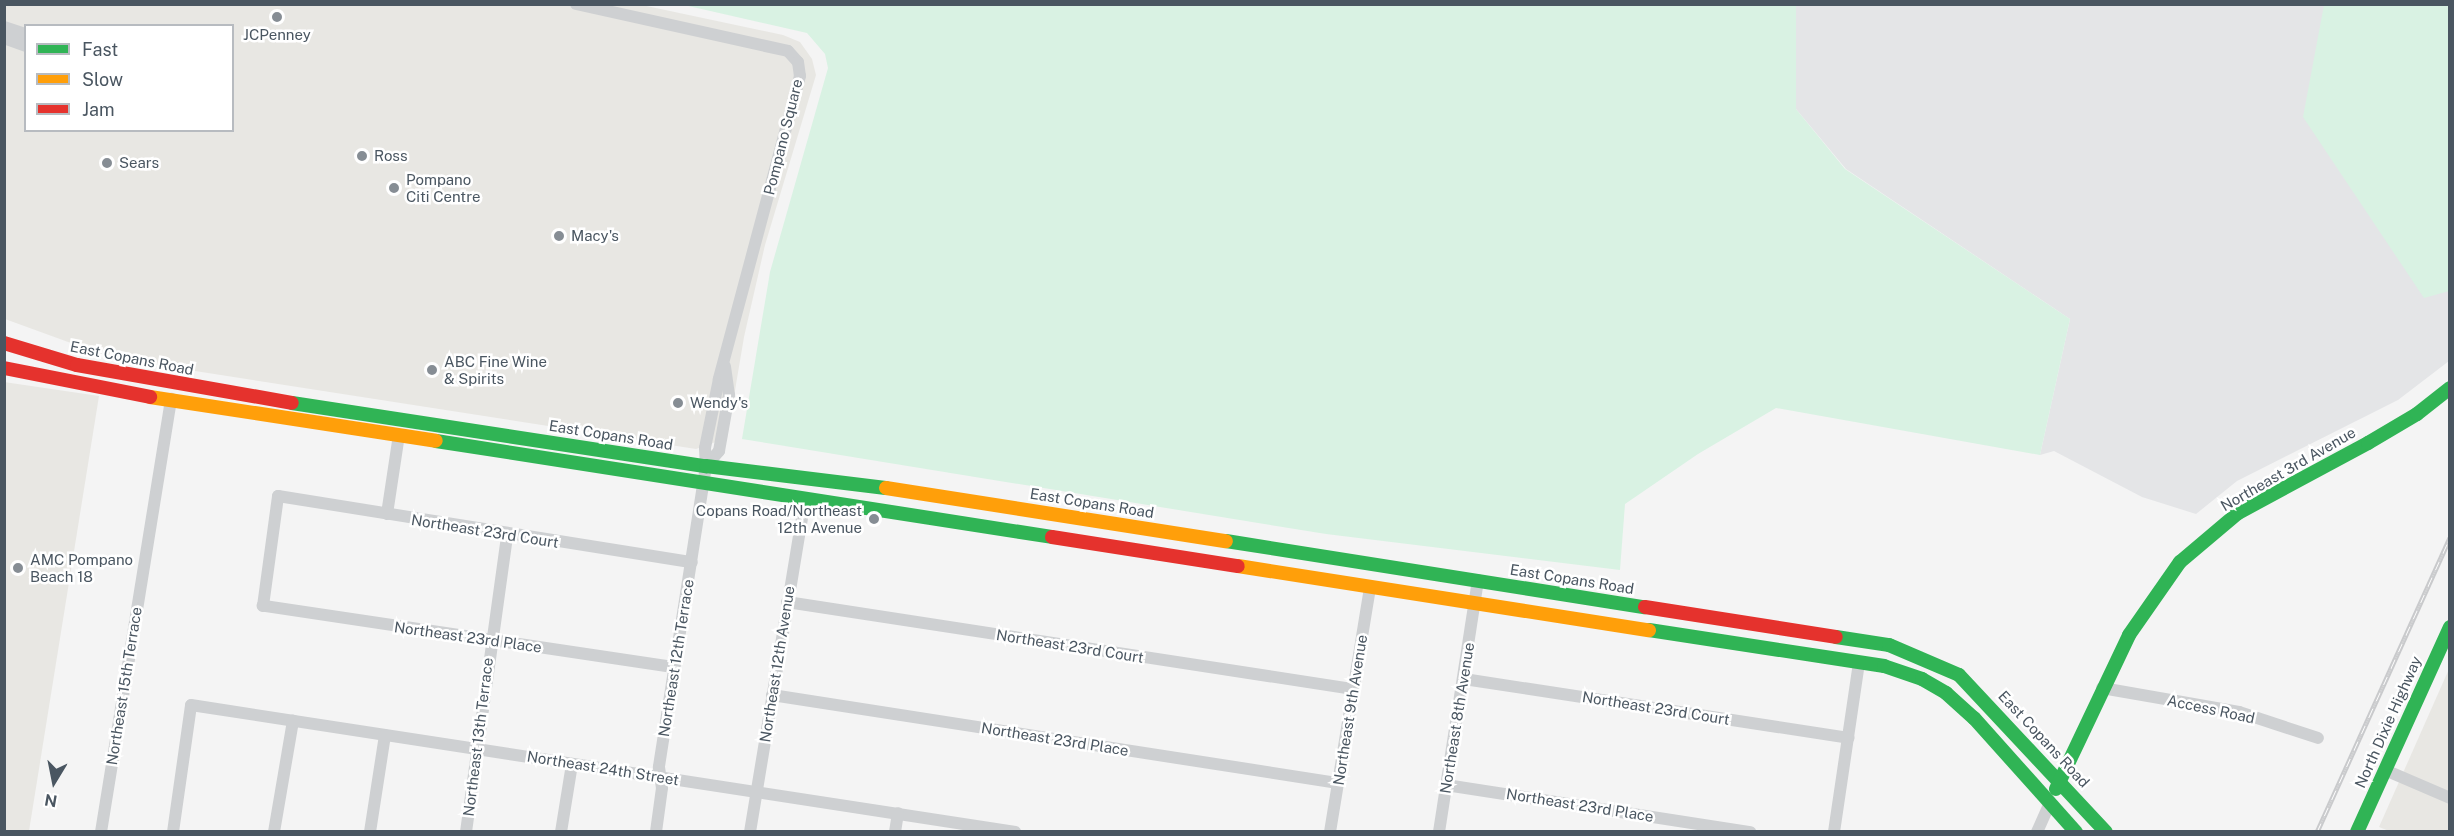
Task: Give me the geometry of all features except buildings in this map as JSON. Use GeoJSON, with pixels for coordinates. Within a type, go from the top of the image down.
{"type":"FeatureCollection","features":[{"type":"Feature","properties":{"kind":"main road","name":"East Copans Road"},"geometry":{"type":"LineString","coordinates":[[4,343],[77,365],[169,384],[706,466],[896,489],[1889,645],[1959,675],[2106,831]]}},
{"type":"Feature","properties":{"kind":"main road"},"geometry":{"type":"LineString","coordinates":[[27,374],[77,365]]}},
{"type":"Feature","properties":{"kind":"main road"},"geometry":{"type":"LineString","coordinates":[[4,368],[92,388],[1859,663],[1922,679],[1946,693],[1980,724],[2076,831]]}},
{"type":"Feature","properties":{"kind":"main road","name":"Northeast 3rd Avenue"},"geometry":{"type":"LineString","coordinates":[[2050,803],[2102,688],[2151,599],[2180,562],[2238,513],[2397,425],[2450,388]]}},
{"type":"Feature","properties":{"kind":"main road"},"geometry":{"type":"LineString","coordinates":[[372,431],[396,419]]}},
{"type":"Feature","properties":{"kind":"main road"},"geometry":{"type":"LineString","coordinates":[[399,435],[423,423]]}},
{"type":"Feature","properties":{"kind":"main road","name":"North Dixie Highway"},"geometry":{"type":"LineString","coordinates":[[2357,831],[2450,627]]}},
{"type":"Feature","properties":{"kind":"street","name":"Pompano Square"},"geometry":{"type":"LineString","coordinates":[[576,4],[788,51],[798,62],[800,76],[724,364],[729,395],[719,451],[706,466],[703,484]]}},
{"type":"Feature","properties":{"kind":"street"},"geometry":{"type":"LineString","coordinates":[[4,27],[24,33]]}},
{"type":"Feature","properties":{"kind":"street"},"geometry":{"type":"LineString","coordinates":[[4,39],[24,45]]}},
{"type":"Feature","properties":{"kind":"street","name":"Northeast 15th Terrace"},"geometry":{"type":"LineString","coordinates":[[100,831],[171,399]]}},
{"type":"Feature","properties":{"kind":"street"},"geometry":{"type":"LineString","coordinates":[[387,514],[399,435]]}},
{"type":"Feature","properties":{"kind":"street","name":"Northeast 12th Terrace"},"geometry":{"type":"LineString","coordinates":[[656,831],[662,788],[659,777],[673,667],[703,484]]}},
{"type":"Feature","properties":{"kind":"street","name":"Northeast 23rd Court"},"geometry":{"type":"LineString","coordinates":[[263,606],[278,496],[507,535],[692,562]]}},
{"type":"Feature","properties":{"kind":"street","name":"Northeast 12th Avenue"},"geometry":{"type":"LineString","coordinates":[[750,831],[805,498]]}},
{"type":"Feature","properties":{"kind":"street","name":"Northeast 13th Terrace"},"geometry":{"type":"LineString","coordinates":[[465,831],[507,535]]}},
{"type":"Feature","properties":{"kind":"street","name":"Northeast 8th Avenue"},"geometry":{"type":"LineString","coordinates":[[1439,831],[1478,580]]}},
{"type":"Feature","properties":{"kind":"street","name":"Northeast 9th Avenue"},"geometry":{"type":"LineString","coordinates":[[1330,831],[1370,588]]}},
{"type":"Feature","properties":{"kind":"street","name":"Northeast 23rd Court"},"geometry":{"type":"LineString","coordinates":[[787,602],[1353,689]]}},
{"type":"Feature","properties":{"kind":"street","name":"Northeast 23rd Place"},"geometry":{"type":"LineString","coordinates":[[263,606],[673,667]]}},
{"type":"Feature","properties":{"kind":"street"},"geometry":{"type":"LineString","coordinates":[[1833,831],[1859,663]]}},
{"type":"Feature","properties":{"kind":"street","name":"Northeast 23rd Court"},"geometry":{"type":"LineString","coordinates":[[1464,679],[1848,738]]}},
{"type":"Feature","properties":{"kind":"street","name":"Access Road"},"geometry":{"type":"LineString","coordinates":[[2102,688],[2239,712],[2318,738]]}},
{"type":"Feature","properties":{"kind":"street","name":"Northeast 23rd Place"},"geometry":{"type":"LineString","coordinates":[[772,695],[1338,783]]}},
{"type":"Feature","properties":{"kind":"street","name":"Northeast 24th Street"},"geometry":{"type":"LineString","coordinates":[[173,831],[191,705],[898,813],[990,830],[1015,831]]}},
{"type":"Feature","properties":{"kind":"street"},"geometry":{"type":"LineString","coordinates":[[274,831],[293,721]]}},
{"type":"Feature","properties":{"kind":"street"},"geometry":{"type":"LineString","coordinates":[[370,831],[385,735]]}},
{"type":"Feature","properties":{"kind":"street"},"geometry":{"type":"LineString","coordinates":[[561,831],[572,764]]}},
{"type":"Feature","properties":{"kind":"street"},"geometry":{"type":"LineString","coordinates":[[2385,770],[2450,798]]}},
{"type":"Feature","properties":{"kind":"street","name":"Northeast 23rd Place"},"geometry":{"type":"LineString","coordinates":[[1446,784],[1750,831]]}},
{"type":"Feature","properties":{"kind":"street"},"geometry":{"type":"LineString","coordinates":[[2037,831],[2050,803]]}},
{"type":"Feature","properties":{"kind":"street"},"geometry":{"type":"LineString","coordinates":[[895,831],[898,813]]}},
{"type":"Feature","properties":{"kind":"shaded area","name":"Pompano Citi Centre"},"geometry":{"type":"Polygon","coordinates":[[[637,4],[783,35],[800,42],[812,59],[816,75],[765,245],[744,337],[727,438],[696,449],[112,358],[5,319],[4,5],[637,4]]]}},
{"type":"Feature","properties":{"kind":"shaded area"},"geometry":{"type":"Polygon","coordinates":[[[1796,5],[2449,5],[2449,361],[2398,400],[2237,481],[2196,514],[2142,497],[2054,451],[2040,455],[2070,319],[1846,169],[1796,109],[1796,5]]]}},
{"type":"Feature","properties":{"kind":"shaded area"},"geometry":{"type":"Polygon","coordinates":[[[4,382],[99,396],[29,831],[5,831],[4,382]]]}},
{"type":"Feature","properties":{"kind":"shaded area"},"geometry":{"type":"Polygon","coordinates":[[[2449,669],[2449,831],[2389,831],[2379,827],[2449,669]]]}},
{"type":"Feature","properties":{"kind":"green space"},"geometry":{"type":"Polygon","coordinates":[[[684,5],[1796,5],[1796,109],[1845,169],[2070,319],[2040,455],[1776,408],[1698,454],[1625,504],[1620,570],[1326,534],[742,439],[770,272],[828,68],[825,54],[807,33],[684,5]]]}},
{"type":"Feature","properties":{"kind":"green space"},"geometry":{"type":"Polygon","coordinates":[[[2324,5],[2449,5],[2449,291],[2424,298],[2303,117],[2324,5]]]}},
{"type":"Feature","properties":{"kind":"railway"},"geometry":{"type":"LineString","coordinates":[[2317,832],[2450,538]]}},
{"type":"Feature","properties":{"kind":"traffic: fast"},"geometry":{"type":"LineString","coordinates":[[2056,789],[2129,635],[2180,562],[2238,513],[2368,443],[2417,414],[2450,388]]}},
{"type":"Feature","properties":{"kind":"traffic: fast"},"geometry":{"type":"LineString","coordinates":[[292,403],[706,466],[886,488]]}},
{"type":"Feature","properties":{"kind":"traffic: fast"},"geometry":{"type":"LineString","coordinates":[[436,441],[1052,537]]}},
{"type":"Feature","properties":{"kind":"traffic: fast"},"geometry":{"type":"LineString","coordinates":[[1226,541],[1645,607]]}},
{"type":"Feature","properties":{"kind":"traffic: fast"},"geometry":{"type":"LineString","coordinates":[[2357,832],[2450,627]]}},
{"type":"Feature","properties":{"kind":"traffic: fast"},"geometry":{"type":"LineString","coordinates":[[1649,630],[1884,666],[1922,679],[1946,693],[1974,718],[2076,832]]}},
{"type":"Feature","properties":{"kind":"traffic: fast"},"geometry":{"type":"LineString","coordinates":[[1836,637],[1889,645],[1959,675],[2106,832]]}},
{"type":"Feature","properties":{"kind":"traffic: slow"},"geometry":{"type":"LineString","coordinates":[[150,397],[436,441]]}},
{"type":"Feature","properties":{"kind":"traffic: slow"},"geometry":{"type":"LineString","coordinates":[[886,488],[1226,541]]}},
{"type":"Feature","properties":{"kind":"traffic: slow"},"geometry":{"type":"LineString","coordinates":[[1238,566],[1649,630]]}},
{"type":"Feature","properties":{"kind":"traffic: jam"},"geometry":{"type":"LineString","coordinates":[[4,343],[77,365],[292,403]]}},
{"type":"Feature","properties":{"kind":"traffic: jam"},"geometry":{"type":"LineString","coordinates":[[4,368],[150,397]]}},
{"type":"Feature","properties":{"kind":"traffic: jam"},"geometry":{"type":"LineString","coordinates":[[1052,537],[1238,566]]}},
{"type":"Feature","properties":{"kind":"traffic: jam"},"geometry":{"type":"LineString","coordinates":[[1645,607],[1836,637]]}},
{"type":"Feature","properties":{"kind":"place","name":"JCPenney"},"geometry":{"type":"Point","coordinates":[277,17]}},
{"type":"Feature","properties":{"kind":"place","name":"Ross"},"geometry":{"type":"Point","coordinates":[362,156]}},
{"type":"Feature","properties":{"kind":"place","name":"Sears"},"geometry":{"type":"Point","coordinates":[107,163]}},
{"type":"Feature","properties":{"kind":"place","name":"Pompano Citi Centre"},"geometry":{"type":"Point","coordinates":[394,188]}},
{"type":"Feature","properties":{"kind":"place","name":"Macy's"},"geometry":{"type":"Point","coordinates":[559,236]}},
{"type":"Feature","properties":{"kind":"place","name":"ABC Fine Wine & Spirits"},"geometry":{"type":"Point","coordinates":[432,370]}},
{"type":"Feature","properties":{"kind":"place","name":"Wendy's"},"geometry":{"type":"Point","coordinates":[678,403]}},
{"type":"Feature","properties":{"kind":"place","name":"Copans Road/Northeast 12th Avenue"},"geometry":{"type":"Point","coordinates":[874,519]}},
{"type":"Feature","properties":{"kind":"place","name":"AMC Pompano Beach 18"},"geometry":{"type":"Point","coordinates":[18,568]}}]}
